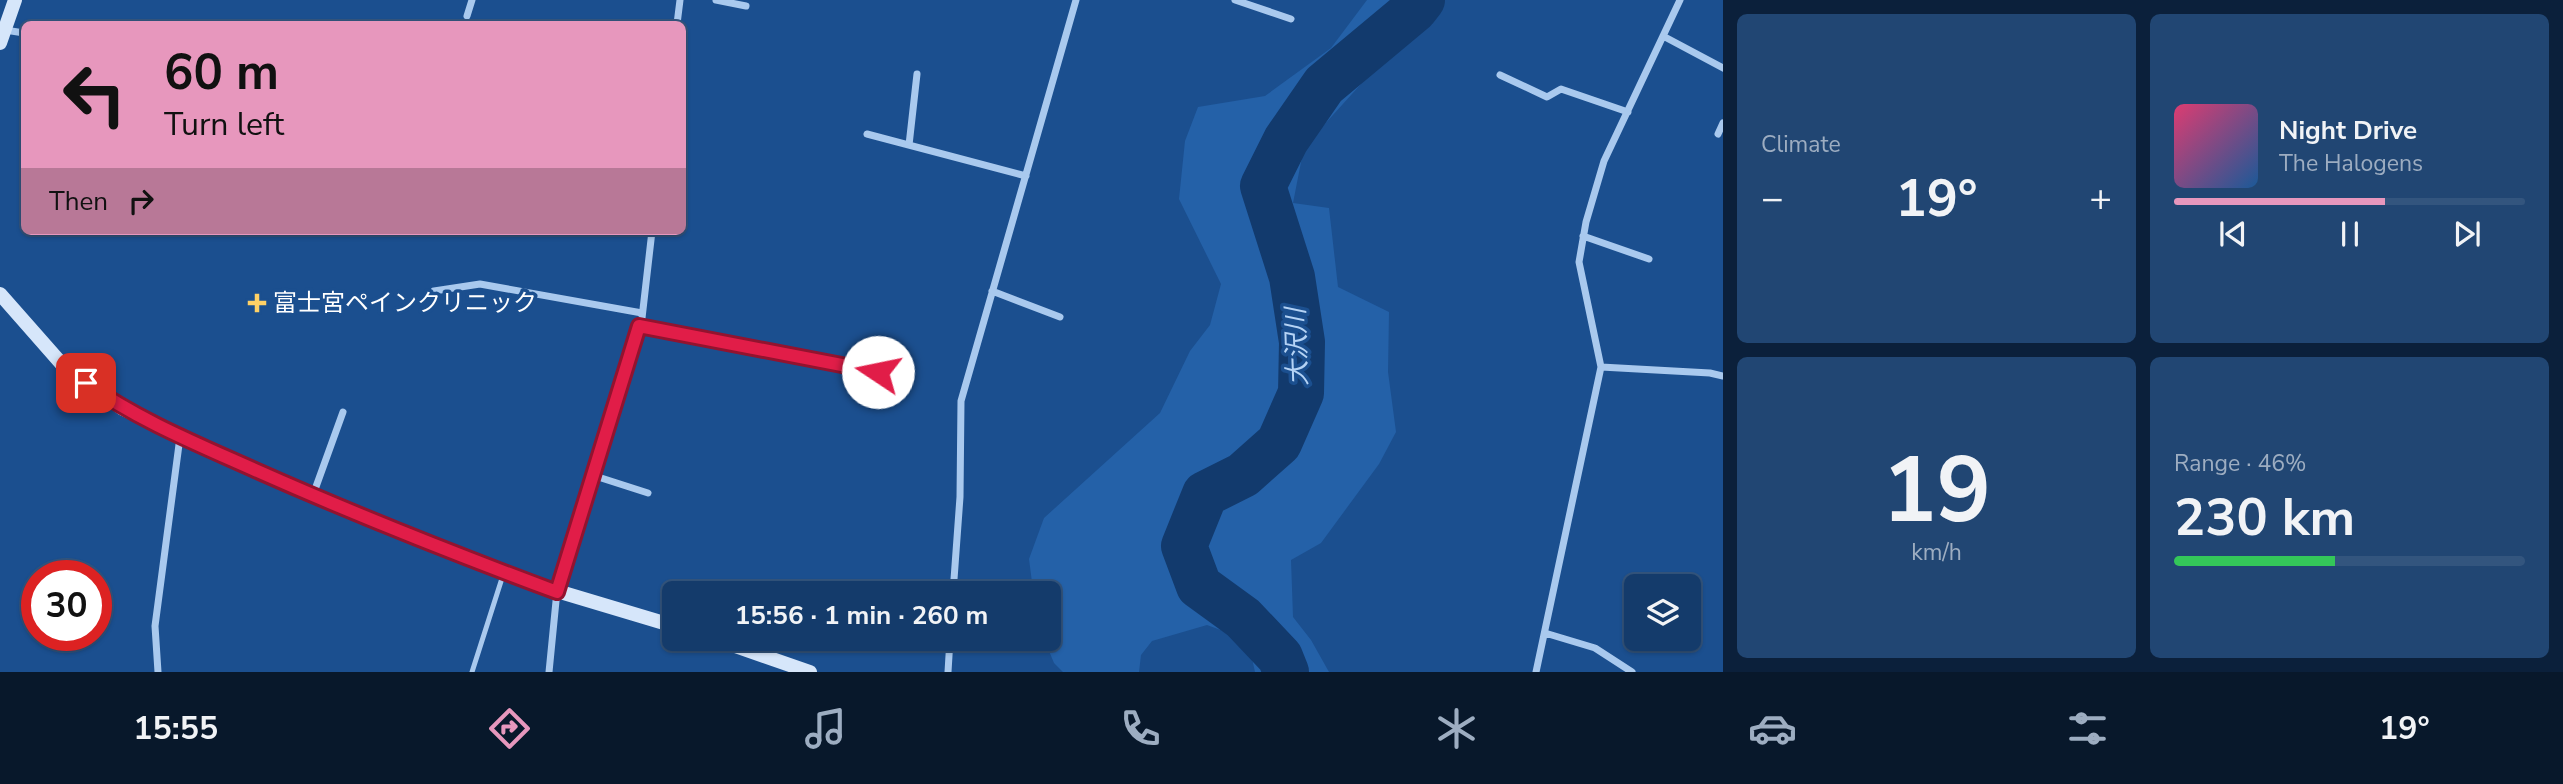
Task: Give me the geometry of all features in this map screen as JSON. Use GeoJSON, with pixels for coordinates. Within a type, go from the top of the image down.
{"type":"FeatureCollection","features":[{"type":"Feature","properties":{"kind":"main road"},"geometry":{"type":"LineString","coordinates":[[2,36],[15,0]]}},
{"type":"Feature","properties":{"kind":"main road"},"geometry":{"type":"LineString","coordinates":[[2,300],[67,370],[122,410],[313,495],[504,572],[557,592],[662,623]]}},
{"type":"Feature","properties":{"kind":"main road"},"geometry":{"type":"LineString","coordinates":[[750,651],[810,672]]}},
{"type":"Feature","properties":{"kind":"street"},"geometry":{"type":"LineString","coordinates":[[467,16],[472,0]]}},
{"type":"Feature","properties":{"kind":"street"},"geometry":{"type":"LineString","coordinates":[[677,21],[680,0]]}},
{"type":"Feature","properties":{"kind":"street"},"geometry":{"type":"LineString","coordinates":[[716,0],[746,6]]}},
{"type":"Feature","properties":{"kind":"street"},"geometry":{"type":"LineString","coordinates":[[954,581],[960,497],[961,401],[1076,0]]}},
{"type":"Feature","properties":{"kind":"street"},"geometry":{"type":"LineString","coordinates":[[1235,0],[1291,19]]}},
{"type":"Feature","properties":{"kind":"street"},"geometry":{"type":"LineString","coordinates":[[1536,672],[1601,367],[1579,262],[1583,236],[1604,161],[1680,0]]}},
{"type":"Feature","properties":{"kind":"street"},"geometry":{"type":"LineString","coordinates":[[2,36],[21,33]]}},
{"type":"Feature","properties":{"kind":"street"},"geometry":{"type":"LineString","coordinates":[[1663,36],[1723,68]]}},
{"type":"Feature","properties":{"kind":"street"},"geometry":{"type":"LineString","coordinates":[[909,145],[917,74]]}},
{"type":"Feature","properties":{"kind":"street"},"geometry":{"type":"LineString","coordinates":[[1500,75],[1547,97],[1561,89],[1628,112]]}},
{"type":"Feature","properties":{"kind":"street"},"geometry":{"type":"LineString","coordinates":[[1718,134],[1723,123]]}},
{"type":"Feature","properties":{"kind":"street"},"geometry":{"type":"LineString","coordinates":[[867,134],[1026,176]]}},
{"type":"Feature","properties":{"kind":"street"},"geometry":{"type":"LineString","coordinates":[[549,672],[557,592],[595,476],[639,326],[652,235]]}},
{"type":"Feature","properties":{"kind":"street"},"geometry":{"type":"LineString","coordinates":[[1583,236],[1649,259]]}},
{"type":"Feature","properties":{"kind":"street"},"geometry":{"type":"LineString","coordinates":[[434,291],[480,284],[642,313]]}},
{"type":"Feature","properties":{"kind":"street"},"geometry":{"type":"LineString","coordinates":[[992,291],[1060,317]]}},
{"type":"Feature","properties":{"kind":"street"},"geometry":{"type":"LineString","coordinates":[[639,326],[878,372]]}},
{"type":"Feature","properties":{"kind":"street"},"geometry":{"type":"LineString","coordinates":[[1601,367],[1723,376]]}},
{"type":"Feature","properties":{"kind":"street"},"geometry":{"type":"LineString","coordinates":[[313,495],[344,412]]}},
{"type":"Feature","properties":{"kind":"street"},"geometry":{"type":"LineString","coordinates":[[158,672],[155,626],[180,437]]}},
{"type":"Feature","properties":{"kind":"street"},"geometry":{"type":"LineString","coordinates":[[595,476],[648,493]]}},
{"type":"Feature","properties":{"kind":"street"},"geometry":{"type":"LineString","coordinates":[[1545,632],[1594,648],[1632,672]]}},
{"type":"Feature","properties":{"kind":"street"},"geometry":{"type":"LineString","coordinates":[[948,672],[949,651]]}},
{"type":"Feature","properties":{"kind":"lane"},"geometry":{"type":"LineString","coordinates":[[472,672],[504,572]]}},
{"type":"Feature","properties":{"kind":"shaded area"},"geometry":{"type":"Polygon","coordinates":[[[1367,0],[1437,0],[1304,147],[1293,203],[1329,208],[1338,287],[1389,312],[1388,372],[1396,432],[1379,464],[1321,543],[1291,560],[1293,617],[1311,640],[1329,672],[1255,672],[1248,640],[1207,625],[1152,641],[1141,655],[1139,672],[1063,672],[1054,663],[1049,651],[1061,651],[1061,581],[1032,581],[1029,559],[1044,518],[1160,413],[1190,351],[1210,325],[1221,284],[1179,199],[1185,141],[1198,107],[1265,96],[1331,48],[1367,0]]]}},
{"type":"Feature","properties":{"kind":"waterway","name":"大沢川"},"geometry":{"type":"LineString","coordinates":[[1286,672],[1280,657],[1243,618],[1199,586],[1184,546],[1205,494],[1243,475],[1279,443],[1301,393],[1302,342],[1292,277],[1263,186],[1286,140],[1324,85],[1415,9],[1422,0]]}},
{"type":"Feature","properties":{"kind":"place","name":"富士宮ペインクリニック"},"geometry":{"type":"Point","coordinates":[257,303]}},
{"type":"Feature","properties":{"kind":"route"},"geometry":{"type":"LineString","coordinates":[[86,383],[122,410],[190,442],[433,545],[557,592],[595,476],[639,326],[878,372]]}}]}
